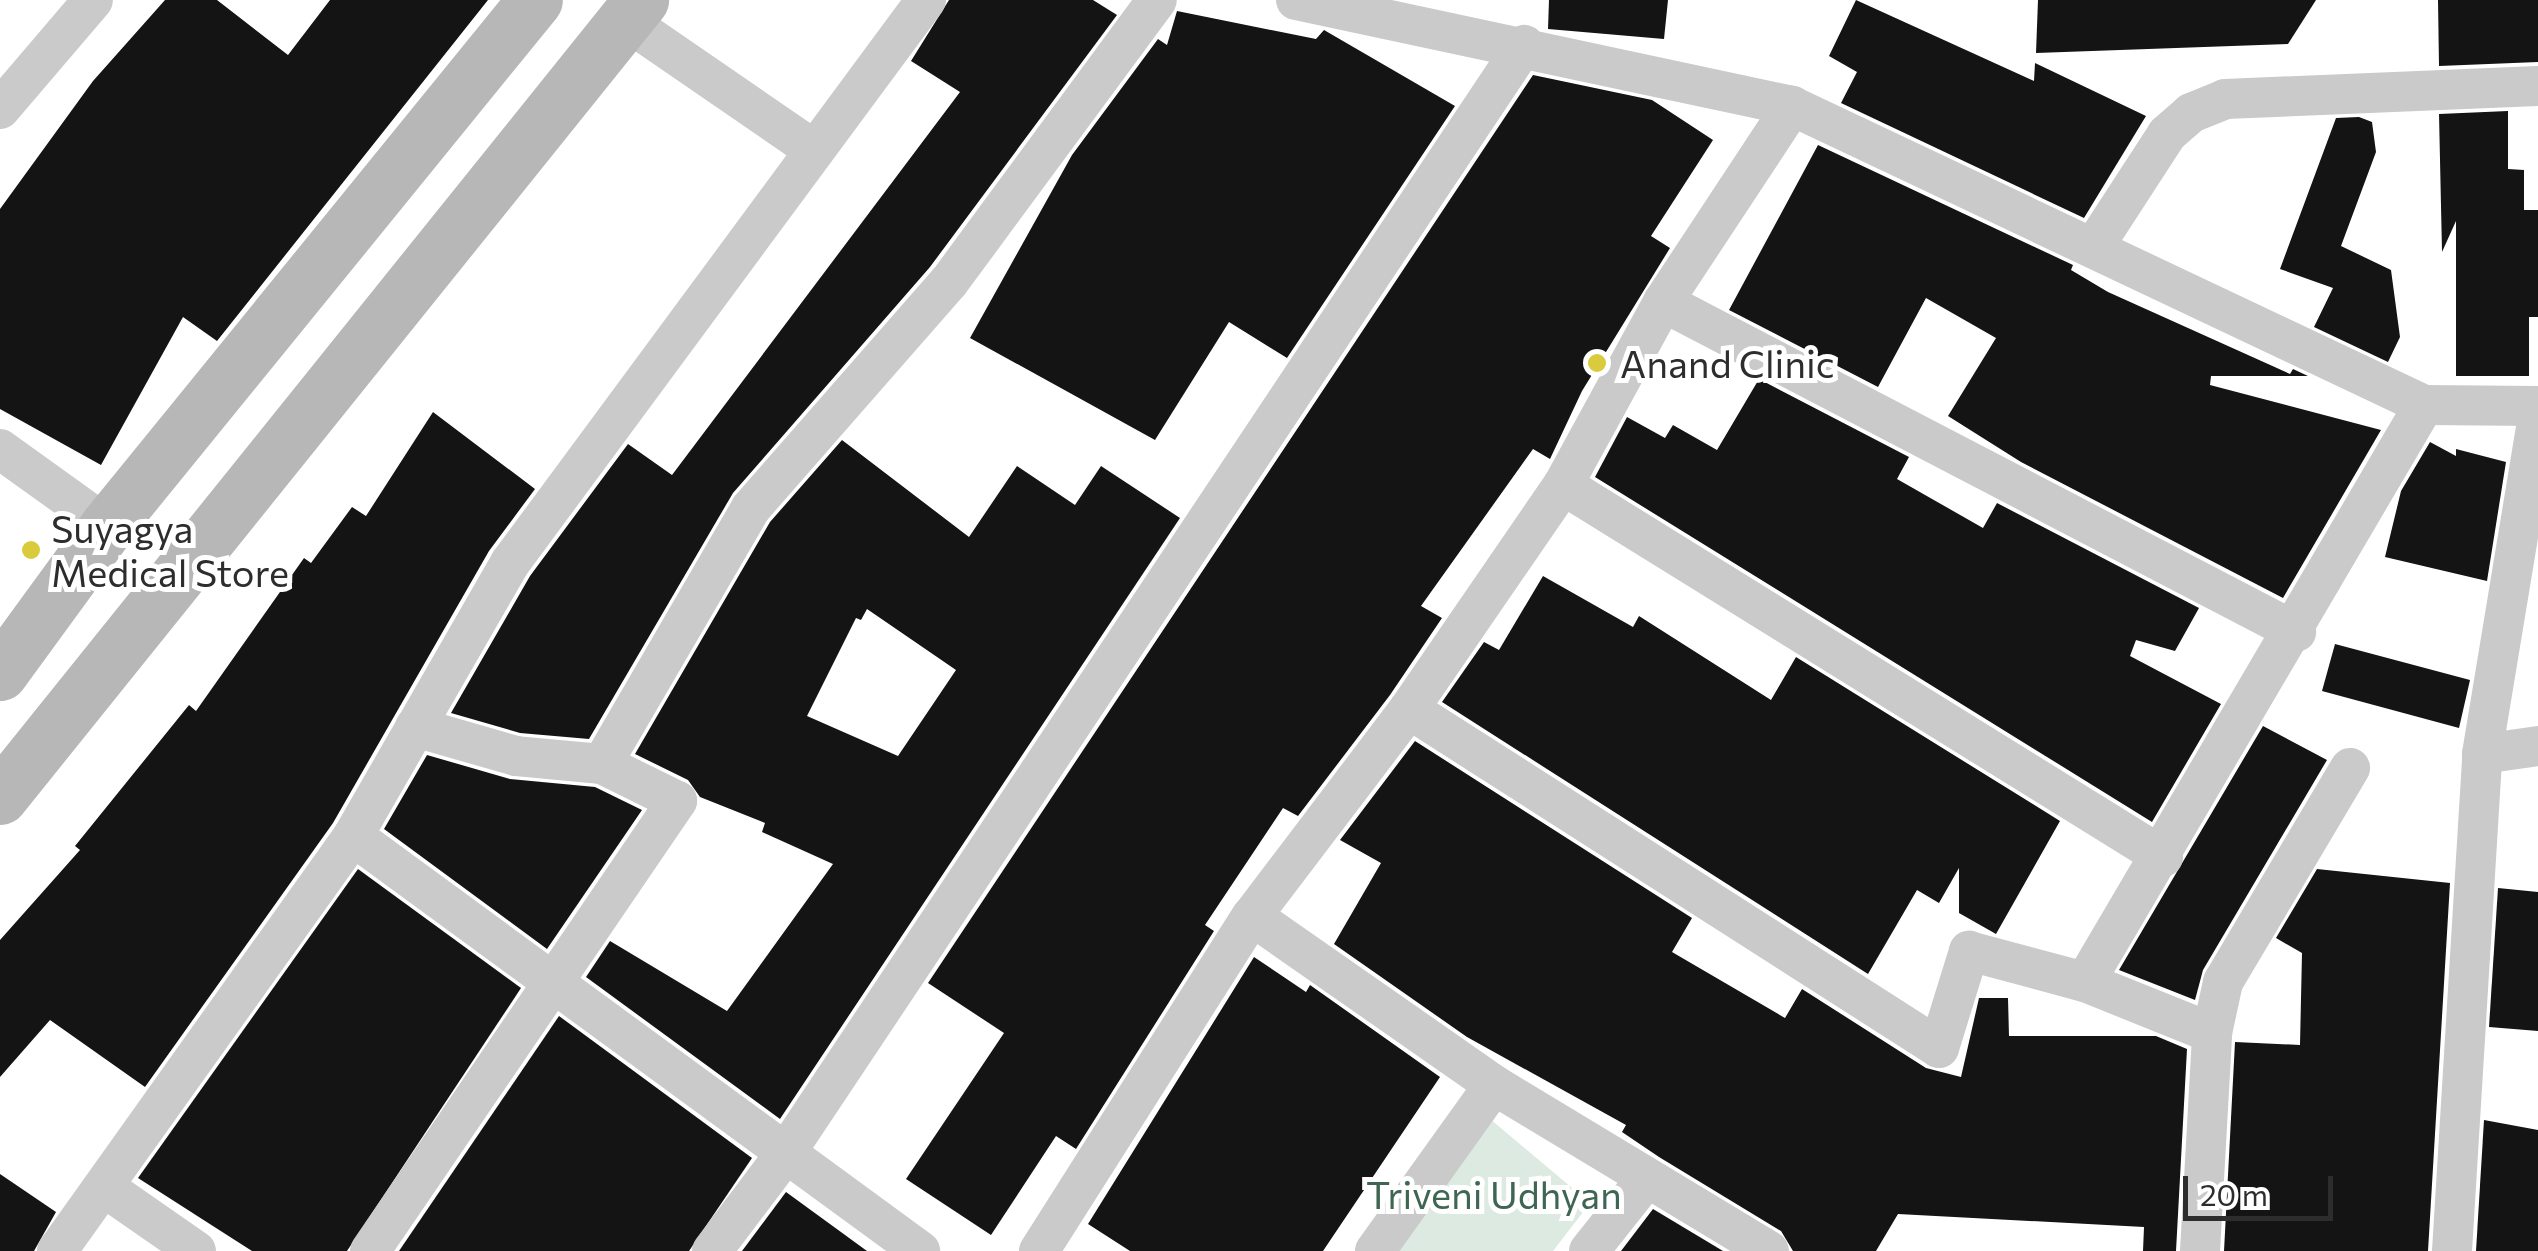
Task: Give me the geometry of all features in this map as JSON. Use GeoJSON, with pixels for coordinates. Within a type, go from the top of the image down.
{"type":"FeatureCollection","features":[{"type":"Feature","properties":{"kind":"main road"},"geometry":{"type":"LineString","coordinates":[[0,672],[107,526],[536,0]]}},
{"type":"Feature","properties":{"kind":"main road"},"geometry":{"type":"LineString","coordinates":[[0,797],[633,10]]}},
{"type":"Feature","properties":{"kind":"street"},"geometry":{"type":"LineString","coordinates":[[0,110],[93,0]]}},
{"type":"Feature","properties":{"kind":"street"},"geometry":{"type":"LineString","coordinates":[[56,1251],[353,836],[510,563],[926,0]]}},
{"type":"Feature","properties":{"kind":"street"},"geometry":{"type":"LineString","coordinates":[[602,764],[751,508],[948,282],[1157,0]]}},
{"type":"Feature","properties":{"kind":"street"},"geometry":{"type":"LineString","coordinates":[[1296,0],[1524,45],[1792,106],[2096,244],[2424,404],[2538,406]]}},
{"type":"Feature","properties":{"kind":"street"},"geometry":{"type":"LineString","coordinates":[[633,10],[814,150]]}},
{"type":"Feature","properties":{"kind":"street"},"geometry":{"type":"LineString","coordinates":[[712,1251],[785,1154],[1524,45]]}},
{"type":"Feature","properties":{"kind":"street"},"geometry":{"type":"LineString","coordinates":[[2096,244],[2166,134],[2191,113],[2226,99],[2538,86]]}},
{"type":"Feature","properties":{"kind":"street"},"geometry":{"type":"LineString","coordinates":[[1039,1251],[1252,916],[1409,709],[1562,485],[1664,302],[1792,106]]}},
{"type":"Feature","properties":{"kind":"street"},"geometry":{"type":"LineString","coordinates":[[1664,302],[2296,632]]}},
{"type":"Feature","properties":{"kind":"street"},"geometry":{"type":"LineString","coordinates":[[2086,982],[2296,632],[2424,404]]}},
{"type":"Feature","properties":{"kind":"street"},"geometry":{"type":"LineString","coordinates":[[2452,1251],[2482,754],[2538,416]]}},
{"type":"Feature","properties":{"kind":"street"},"geometry":{"type":"LineString","coordinates":[[0,449],[107,526]]}},
{"type":"Feature","properties":{"kind":"street"},"geometry":{"type":"LineString","coordinates":[[1562,485],[2164,857]]}},
{"type":"Feature","properties":{"kind":"street"},"geometry":{"type":"LineString","coordinates":[[1409,709],[1940,1048],[1968,951],[2086,982],[2212,1034]]}},
{"type":"Feature","properties":{"kind":"street"},"geometry":{"type":"LineString","coordinates":[[370,1251],[677,801],[602,764],[516,756],[415,727]]}},
{"type":"Feature","properties":{"kind":"street"},"geometry":{"type":"LineString","coordinates":[[2482,754],[2538,746]]}},
{"type":"Feature","properties":{"kind":"street"},"geometry":{"type":"LineString","coordinates":[[2200,1251],[2212,1034],[2223,982],[2350,768]]}},
{"type":"Feature","properties":{"kind":"street"},"geometry":{"type":"LineString","coordinates":[[353,836],[920,1251]]}},
{"type":"Feature","properties":{"kind":"street"},"geometry":{"type":"LineString","coordinates":[[1252,916],[1494,1086],[1769,1251]]}},
{"type":"Feature","properties":{"kind":"street"},"geometry":{"type":"LineString","coordinates":[[1375,1251],[1494,1086]]}},
{"type":"Feature","properties":{"kind":"street"},"geometry":{"type":"LineString","coordinates":[[1589,1251],[1646,1178]]}},
{"type":"Feature","properties":{"kind":"street"},"geometry":{"type":"LineString","coordinates":[[104,1187],[196,1251]]}},
{"type":"Feature","properties":{"kind":"green space","name":"Triveni Udhyan"},"geometry":{"type":"Polygon","coordinates":[[[1483,1113],[1590,1203],[1553,1251],[1382,1251],[1483,1113]]]}},
{"type":"Feature","properties":{"kind":"building"},"geometry":{"type":"Polygon","coordinates":[[[165,0],[217,0],[288,55],[330,0],[488,0],[217,341],[183,317],[101,465],[0,409],[0,209],[93,81],[165,0]]]}},
{"type":"Feature","properties":{"kind":"building"},"geometry":{"type":"Polygon","coordinates":[[[949,0],[1093,0],[1117,15],[930,267],[733,493],[589,739],[520,733],[451,713],[530,576],[628,444],[672,475],[960,92],[911,61],[949,0]]]}},
{"type":"Feature","properties":{"kind":"building"},"geometry":{"type":"Polygon","coordinates":[[[1549,0],[1668,0],[1664,39],[1548,29],[1549,0]]]}},
{"type":"Feature","properties":{"kind":"building"},"geometry":{"type":"Polygon","coordinates":[[[1856,0],[2034,81],[2035,63],[2146,116],[2084,218],[1841,103],[1857,72],[1829,56],[1856,0]]]}},
{"type":"Feature","properties":{"kind":"building"},"geometry":{"type":"Polygon","coordinates":[[[2038,0],[2316,0],[2288,44],[2036,53],[2038,0]]]}},
{"type":"Feature","properties":{"kind":"building"},"geometry":{"type":"Polygon","coordinates":[[[2438,0],[2538,0],[2538,62],[2439,66],[2438,0]]]}},
{"type":"Feature","properties":{"kind":"building"},"geometry":{"type":"Polygon","coordinates":[[[1177,11],[1316,39],[1324,30],[1455,106],[1287,358],[1229,322],[1155,440],[970,338],[1072,155],[1158,39],[1167,45],[1177,11]]]}},
{"type":"Feature","properties":{"kind":"building"},"geometry":{"type":"Polygon","coordinates":[[[1533,75],[1652,100],[1713,140],[1651,236],[1670,248],[1582,391],[1550,459],[1533,449],[1421,606],[1442,618],[1390,695],[1298,816],[1283,808],[1205,925],[1214,931],[1076,1149],[1056,1136],[991,1235],[906,1179],[1004,1033],[928,983],[1533,75]]]}},
{"type":"Feature","properties":{"kind":"building"},"geometry":{"type":"Polygon","coordinates":[[[2508,111],[2508,169],[2524,170],[2524,210],[2538,210],[2538,317],[2529,317],[2529,376],[2456,376],[2456,221],[2442,252],[2439,114],[2508,111]]]}},
{"type":"Feature","properties":{"kind":"building"},"geometry":{"type":"Polygon","coordinates":[[[2359,117],[2372,122],[2376,152],[2341,246],[2391,270],[2400,337],[2388,362],[2314,327],[2333,288],[2280,269],[2336,118],[2359,117]]]}},
{"type":"Feature","properties":{"kind":"building"},"geometry":{"type":"Polygon","coordinates":[[[1818,145],[2073,265],[2071,270],[2108,292],[2290,374],[2293,369],[2308,376],[2211,376],[2210,385],[2381,430],[2283,598],[2021,462],[1948,416],[1996,338],[1926,298],[1878,387],[1729,310],[1818,145]]]}},
{"type":"Feature","properties":{"kind":"building"},"geometry":{"type":"Polygon","coordinates":[[[1759,379],[1909,457],[1897,479],[1983,528],[1997,503],[2199,608],[2175,651],[2136,640],[2130,656],[2221,704],[2152,822],[1595,477],[1627,417],[1665,438],[1673,425],[1717,450],[1759,379]]]}},
{"type":"Feature","properties":{"kind":"building"},"geometry":{"type":"Polygon","coordinates":[[[433,412],[535,489],[489,551],[333,823],[145,1087],[50,1020],[0,1077],[0,940],[80,850],[75,846],[189,705],[196,711],[304,558],[311,563],[352,507],[366,516],[433,412]]]}},
{"type":"Feature","properties":{"kind":"building"},"geometry":{"type":"Polygon","coordinates":[[[842,440],[969,537],[1017,466],[1075,505],[1101,466],[1180,518],[780,1119],[586,977],[610,941],[727,1011],[833,864],[762,832],[765,823],[700,797],[688,780],[635,754],[770,522],[842,440]],[[867,609],[861,620],[856,618],[807,716],[898,756],[956,670],[867,609]]]}},
{"type":"Feature","properties":{"kind":"building"},"geometry":{"type":"Polygon","coordinates":[[[2430,442],[2456,456],[2456,449],[2506,462],[2487,581],[2385,557],[2401,491],[2430,442]]]}},
{"type":"Feature","properties":{"kind":"building"},"geometry":{"type":"Polygon","coordinates":[[[1543,576],[1633,627],[1639,616],[1771,700],[1796,657],[2060,821],[1996,934],[1959,913],[1959,868],[1939,903],[1917,890],[1868,974],[1442,702],[1484,642],[1499,650],[1543,576]]]}},
{"type":"Feature","properties":{"kind":"building"},"geometry":{"type":"Polygon","coordinates":[[[2335,644],[2470,680],[2459,728],[2322,691],[2335,644]]]}},
{"type":"Feature","properties":{"kind":"building"},"geometry":{"type":"Polygon","coordinates":[[[2263,726],[2327,760],[2203,970],[2195,1000],[2119,970],[2263,726]]]}},
{"type":"Feature","properties":{"kind":"building"},"geometry":{"type":"Polygon","coordinates":[[[1415,741],[1692,918],[1672,952],[1785,1018],[1802,989],[1926,1068],[1961,1077],[1979,998],[2008,998],[2009,1036],[2156,1036],[2187,1049],[2176,1251],[2143,1251],[2144,1227],[1898,1214],[1876,1251],[1793,1251],[1781,1231],[1622,1132],[1626,1125],[1467,1037],[1334,944],[1381,863],[1340,840],[1415,741]]]}},
{"type":"Feature","properties":{"kind":"building"},"geometry":{"type":"Polygon","coordinates":[[[427,755],[510,779],[595,787],[642,810],[547,949],[384,829],[427,755]]]}},
{"type":"Feature","properties":{"kind":"building"},"geometry":{"type":"Polygon","coordinates":[[[358,869],[521,988],[347,1251],[252,1251],[138,1178],[358,869]]]}},
{"type":"Feature","properties":{"kind":"building"},"geometry":{"type":"Polygon","coordinates":[[[2317,869],[2450,883],[2428,1251],[2224,1251],[2235,1042],[2300,1045],[2302,953],[2276,938],[2317,869]]]}},
{"type":"Feature","properties":{"kind":"building"},"geometry":{"type":"Polygon","coordinates":[[[2498,888],[2538,892],[2538,1031],[2489,1027],[2498,888]]]}},
{"type":"Feature","properties":{"kind":"building"},"geometry":{"type":"Polygon","coordinates":[[[1254,957],[1306,992],[1310,985],[1440,1077],[1323,1251],[1130,1251],[1088,1224],[1254,957]]]}},
{"type":"Feature","properties":{"kind":"building"},"geometry":{"type":"Polygon","coordinates":[[[559,1016],[752,1158],[689,1251],[399,1251],[559,1016]]]}},
{"type":"Feature","properties":{"kind":"building"},"geometry":{"type":"Polygon","coordinates":[[[2484,1120],[2538,1130],[2538,1251],[2476,1251],[2484,1120]]]}},
{"type":"Feature","properties":{"kind":"building"},"geometry":{"type":"Polygon","coordinates":[[[0,1174],[56,1212],[34,1251],[0,1251],[0,1174]]]}},
{"type":"Feature","properties":{"kind":"building"},"geometry":{"type":"Polygon","coordinates":[[[786,1192],[867,1251],[742,1251],[786,1192]]]}},
{"type":"Feature","properties":{"kind":"building"},"geometry":{"type":"Polygon","coordinates":[[[1653,1209],[1723,1251],[1621,1251],[1653,1209]]]}},
{"type":"Feature","properties":{"kind":"place","name":"Anand Clinic"},"geometry":{"type":"Point","coordinates":[1597,363]}},
{"type":"Feature","properties":{"kind":"place","name":"Suyagya Medical Store"},"geometry":{"type":"Point","coordinates":[31,550]}}]}
